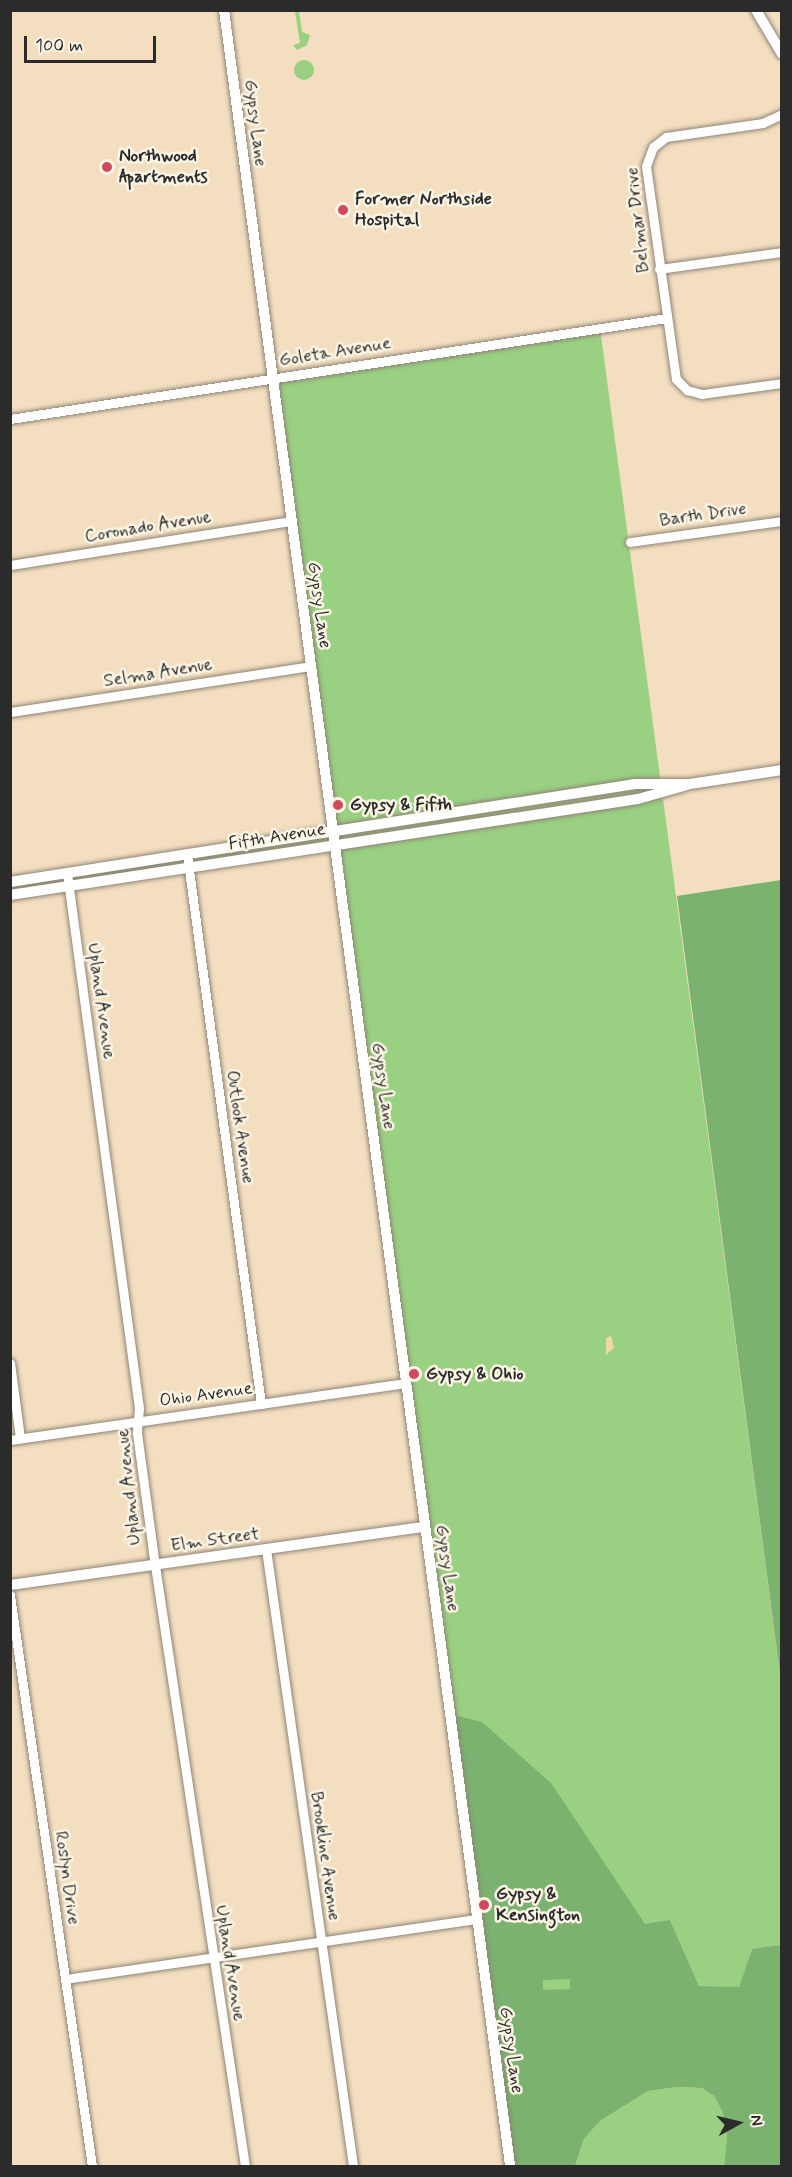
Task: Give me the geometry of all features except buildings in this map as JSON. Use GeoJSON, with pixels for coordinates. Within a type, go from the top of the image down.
{"type":"FeatureCollection","features":[{"type":"Feature","properties":{"kind":"street","name":"Gypsy Lane"},"geometry":{"type":"LineString","coordinates":[[224,10],[510,2166]]}},
{"type":"Feature","properties":{"kind":"street"},"geometry":{"type":"LineString","coordinates":[[756,10],[782,54]]}},
{"type":"Feature","properties":{"kind":"street","name":"Belmar Drive"},"geometry":{"type":"LineString","coordinates":[[782,114],[763,123],[672,135],[653,147],[646,166],[673,371],[687,390],[702,394],[782,383]]}},
{"type":"Feature","properties":{"kind":"street"},"geometry":{"type":"LineString","coordinates":[[659,269],[782,252]]}},
{"type":"Feature","properties":{"kind":"street","name":"Goleta Avenue"},"geometry":{"type":"LineString","coordinates":[[10,419],[666,318]]}},
{"type":"Feature","properties":{"kind":"street","name":"Coronado Avenue"},"geometry":{"type":"LineString","coordinates":[[10,565],[291,521]]}},
{"type":"Feature","properties":{"kind":"street","name":"Barth Drive"},"geometry":{"type":"LineString","coordinates":[[630,542],[782,521]]}},
{"type":"Feature","properties":{"kind":"street","name":"Selma Avenue"},"geometry":{"type":"LineString","coordinates":[[10,712],[310,666]]}},
{"type":"Feature","properties":{"kind":"street","name":"Fifth Avenue"},"geometry":{"type":"LineString","coordinates":[[10,895],[638,799],[690,784],[782,770]]}},
{"type":"Feature","properties":{"kind":"street","name":"Fifth Avenue"},"geometry":{"type":"LineString","coordinates":[[10,882],[636,784],[690,784]]}},
{"type":"Feature","properties":{"kind":"street","name":"Outlook Avenue"},"geometry":{"type":"LineString","coordinates":[[187,855],[261,1404]]}},
{"type":"Feature","properties":{"kind":"street","name":"Upland Avenue"},"geometry":{"type":"LineString","coordinates":[[68,873],[155,1565],[245,2166]]}},
{"type":"Feature","properties":{"kind":"street"},"geometry":{"type":"LineString","coordinates":[[10,1363],[15,1439]]}},
{"type":"Feature","properties":{"kind":"street","name":"Ohio Avenue"},"geometry":{"type":"LineString","coordinates":[[15,1439],[406,1383]]}},
{"type":"Feature","properties":{"kind":"street","name":"Elm Street"},"geometry":{"type":"LineString","coordinates":[[10,1585],[425,1527]]}},
{"type":"Feature","properties":{"kind":"street","name":"Brookline Avenue"},"geometry":{"type":"LineString","coordinates":[[266,1549],[353,2166]]}},
{"type":"Feature","properties":{"kind":"street","name":"Roslyn Drive"},"geometry":{"type":"LineString","coordinates":[[10,1594],[92,2166]]}},
{"type":"Feature","properties":{"kind":"street"},"geometry":{"type":"LineString","coordinates":[[65,1979],[477,1919]]}},
{"type":"Feature","properties":{"kind":"green space"},"geometry":{"type":"Polygon","coordinates":[[[295,11],[299,11],[302,32],[310,35],[307,45],[297,50],[293,45],[300,43],[295,11]]]}},
{"type":"Feature","properties":{"kind":"green space"},"geometry":{"type":"Polygon","coordinates":[[[304,60],[311,63],[314,70],[311,77],[304,80],[297,77],[294,70],[297,63],[304,60]]]}},
{"type":"Feature","properties":{"kind":"green space"},"geometry":{"type":"Polygon","coordinates":[[[600,328],[781,1681],[782,1945],[752,1949],[739,1988],[699,1986],[670,1920],[510,2166],[334,845],[11,895],[11,882],[332,830],[272,379],[600,328]]]}},
{"type":"Feature","properties":{"kind":"green space"},"geometry":{"type":"Polygon","coordinates":[[[782,880],[781,1681],[677,896],[782,880]]]}},
{"type":"Feature","properties":{"kind":"green space"},"geometry":{"type":"Polygon","coordinates":[[[450,1714],[482,1722],[551,1783],[645,1924],[670,1920],[699,1986],[739,1987],[752,1949],[781,1945],[781,2166],[724,2166],[727,2138],[723,2113],[714,2096],[702,2088],[677,2087],[648,2091],[600,2121],[584,2139],[575,2166],[510,2166],[450,1714]],[[570,1979],[543,1980],[543,1990],[570,1989],[570,1979]]]}},
{"type":"Feature","properties":{"kind":"green space"},"geometry":{"type":"Polygon","coordinates":[[[677,2087],[702,2088],[714,2096],[723,2113],[727,2139],[724,2166],[575,2166],[584,2139],[600,2121],[648,2091],[677,2087]]]}},
{"type":"Feature","properties":{"kind":"sand"},"geometry":{"type":"Polygon","coordinates":[[[611,1336],[614,1348],[606,1355],[606,1338],[611,1336]]]}},
{"type":"Feature","properties":{"kind":"place","name":"Northwood Apartments"},"geometry":{"type":"Point","coordinates":[107,167]}},
{"type":"Feature","properties":{"kind":"place","name":"Former Northside Hospital"},"geometry":{"type":"Point","coordinates":[343,210]}},
{"type":"Feature","properties":{"kind":"place","name":"Gypsy & Fifth"},"geometry":{"type":"Point","coordinates":[338,805]}},
{"type":"Feature","properties":{"kind":"place","name":"Gypsy & Ohio"},"geometry":{"type":"Point","coordinates":[414,1374]}},
{"type":"Feature","properties":{"kind":"place","name":"Gypsy & Kensington"},"geometry":{"type":"Point","coordinates":[484,1905]}}]}
